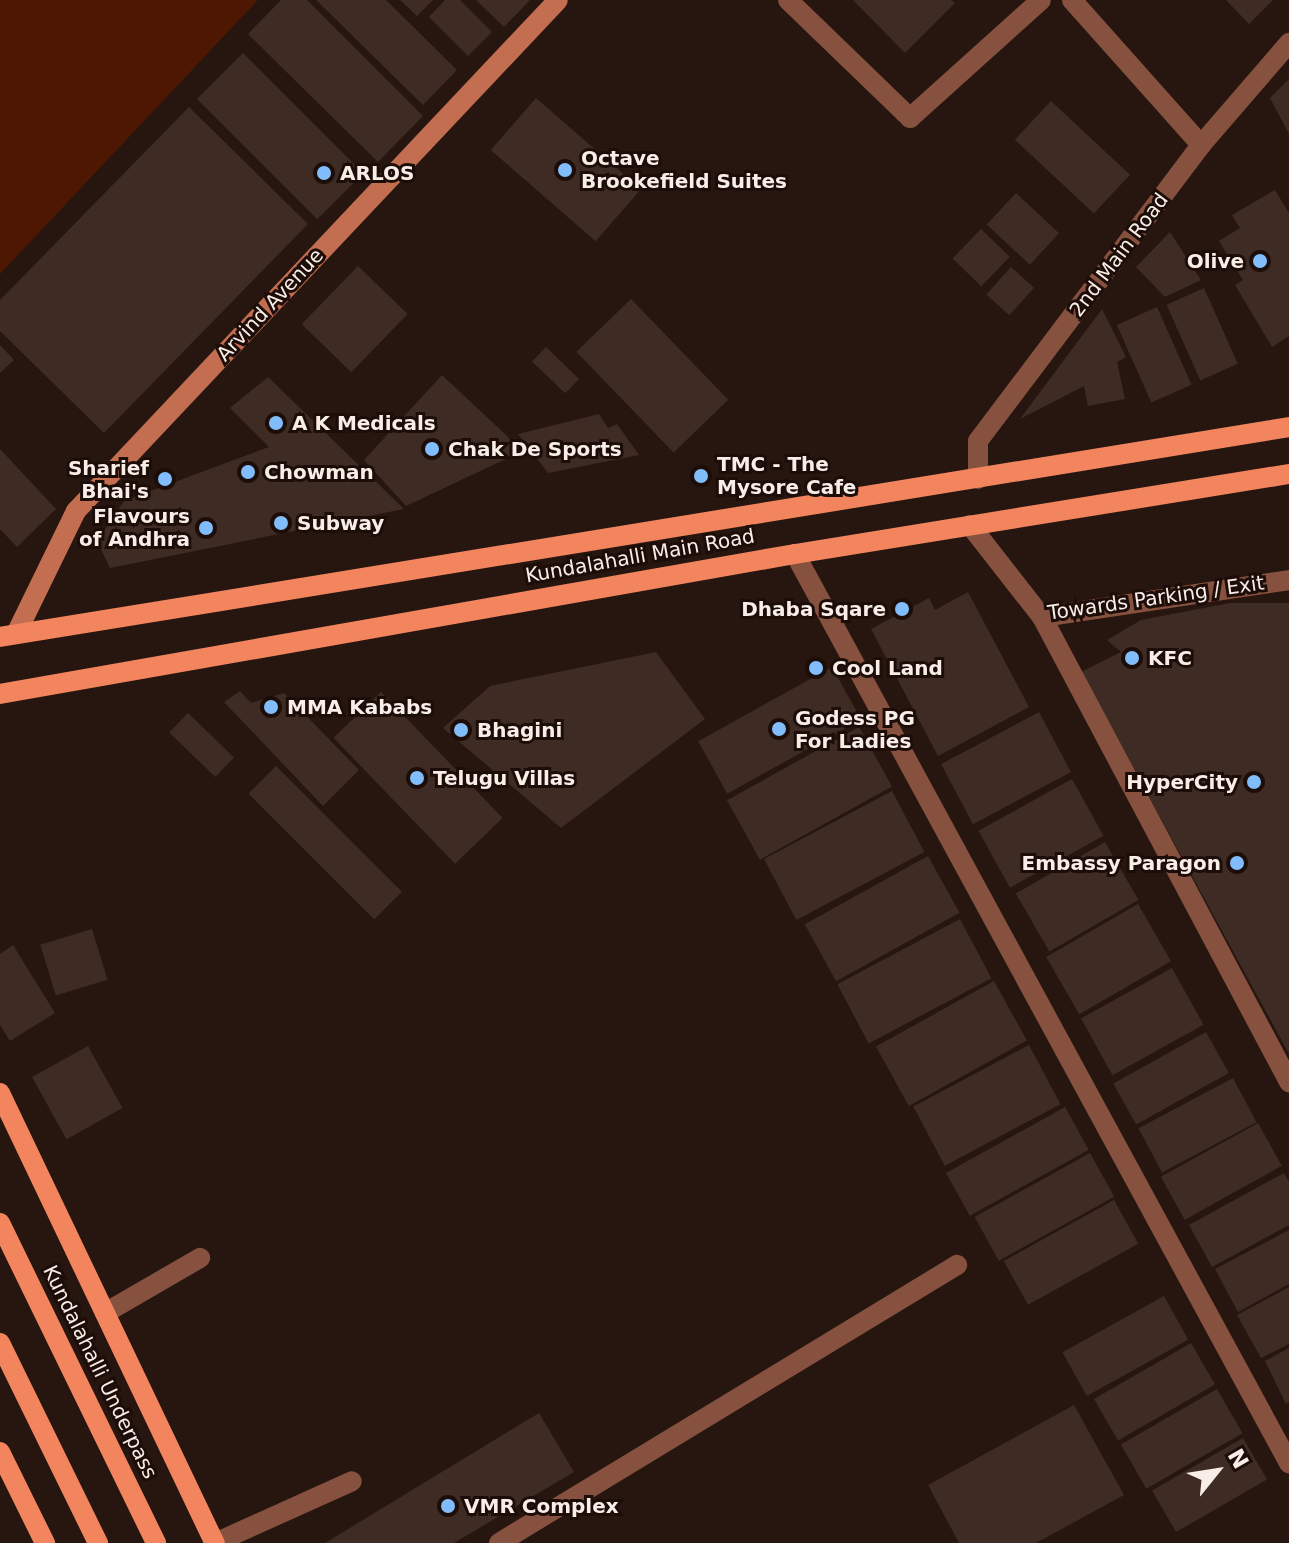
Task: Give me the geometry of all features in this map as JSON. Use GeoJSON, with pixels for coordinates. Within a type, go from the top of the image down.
{"type":"FeatureCollection","features":[{"type":"Feature","properties":{"kind":"main road","name":"Kundalahalli Main Road"},"geometry":{"type":"LineString","coordinates":[[8,636],[1289,427]]}},
{"type":"Feature","properties":{"kind":"main road","name":"Kundalahalli Main Road"},"geometry":{"type":"LineString","coordinates":[[0,694],[795,554],[1289,474]]}},
{"type":"Feature","properties":{"kind":"main road"},"geometry":{"type":"LineString","coordinates":[[0,1093],[215,1543]]}},
{"type":"Feature","properties":{"kind":"main road","name":"Kundalahalli Underpass"},"geometry":{"type":"LineString","coordinates":[[0,1223],[156,1543]]}},
{"type":"Feature","properties":{"kind":"main road"},"geometry":{"type":"LineString","coordinates":[[0,1343],[98,1543]]}},
{"type":"Feature","properties":{"kind":"main road"},"geometry":{"type":"LineString","coordinates":[[0,1452],[45,1543]]}},
{"type":"Feature","properties":{"kind":"street","name":"Arvind Avenue"},"geometry":{"type":"LineString","coordinates":[[8,636],[76,511],[558,0]]}},
{"type":"Feature","properties":{"kind":"street"},"geometry":{"type":"LineString","coordinates":[[788,0],[910,118],[1041,0]]}},
{"type":"Feature","properties":{"kind":"street"},"geometry":{"type":"LineString","coordinates":[[1072,0],[1201,145]]}},
{"type":"Feature","properties":{"kind":"street","name":"2nd Main Road"},"geometry":{"type":"LineString","coordinates":[[978,479],[978,441],[1201,145],[1289,43]]}},
{"type":"Feature","properties":{"kind":"street","name":"Towards Parking / Exit"},"geometry":{"type":"LineString","coordinates":[[970,525],[1042,617],[1289,580]]}},
{"type":"Feature","properties":{"kind":"street"},"geometry":{"type":"LineString","coordinates":[[795,554],[1289,1463]]}},
{"type":"Feature","properties":{"kind":"street"},"geometry":{"type":"LineString","coordinates":[[1042,617],[1289,1082]]}},
{"type":"Feature","properties":{"kind":"street"},"geometry":{"type":"LineString","coordinates":[[105,1313],[200,1258]]}},
{"type":"Feature","properties":{"kind":"street"},"geometry":{"type":"LineString","coordinates":[[499,1543],[957,1265]]}},
{"type":"Feature","properties":{"kind":"street"},"geometry":{"type":"LineString","coordinates":[[215,1543],[352,1481]]}},
{"type":"Feature","properties":{"kind":"shaded area"},"geometry":{"type":"Polygon","coordinates":[[[0,0],[258,0],[0,274],[0,0]]]}},
{"type":"Feature","properties":{"kind":"building"},"geometry":{"type":"Polygon","coordinates":[[[281,0],[307,0],[423,116],[378,162],[248,34],[281,0]]]}},
{"type":"Feature","properties":{"kind":"building"},"geometry":{"type":"Polygon","coordinates":[[[316,0],[386,0],[457,70],[423,105],[316,0]]]}},
{"type":"Feature","properties":{"kind":"building"},"geometry":{"type":"Polygon","coordinates":[[[400,0],[433,0],[417,16],[400,0]]]}},
{"type":"Feature","properties":{"kind":"building"},"geometry":{"type":"Polygon","coordinates":[[[445,0],[460,0],[492,32],[468,56],[429,17],[445,0]]]}},
{"type":"Feature","properties":{"kind":"building"},"geometry":{"type":"Polygon","coordinates":[[[476,0],[530,0],[504,27],[476,0]]]}},
{"type":"Feature","properties":{"kind":"building"},"geometry":{"type":"Polygon","coordinates":[[[853,0],[951,0],[955,3],[905,53],[853,0]]]}},
{"type":"Feature","properties":{"kind":"building"},"geometry":{"type":"Polygon","coordinates":[[[1226,0],[1273,0],[1249,24],[1226,0]]]}},
{"type":"Feature","properties":{"kind":"building"},"geometry":{"type":"Polygon","coordinates":[[[243,53],[363,173],[317,219],[197,99],[243,53]]]}},
{"type":"Feature","properties":{"kind":"building"},"geometry":{"type":"Polygon","coordinates":[[[1289,79],[1289,134],[1270,98],[1289,79]]]}},
{"type":"Feature","properties":{"kind":"building","name":"Octave Brookefield Suites"},"geometry":{"type":"Polygon","coordinates":[[[536,98],[641,189],[596,241],[491,150],[536,98]]]}},
{"type":"Feature","properties":{"kind":"building"},"geometry":{"type":"Polygon","coordinates":[[[1051,101],[1130,175],[1094,213],[1015,140],[1051,101]]]}},
{"type":"Feature","properties":{"kind":"building"},"geometry":{"type":"Polygon","coordinates":[[[189,107],[308,224],[104,433],[0,331],[0,300],[189,107]]]}},
{"type":"Feature","properties":{"kind":"building","name":"Olive"},"geometry":{"type":"Polygon","coordinates":[[[1275,190],[1289,213],[1289,336],[1272,347],[1235,285],[1243,280],[1219,241],[1240,228],[1232,215],[1275,190]]]}},
{"type":"Feature","properties":{"kind":"building"},"geometry":{"type":"Polygon","coordinates":[[[1016,193],[1059,233],[1030,265],[987,224],[1016,193]]]}},
{"type":"Feature","properties":{"kind":"building"},"geometry":{"type":"Polygon","coordinates":[[[981,229],[1010,257],[981,286],[953,258],[981,229]]]}},
{"type":"Feature","properties":{"kind":"building"},"geometry":{"type":"Polygon","coordinates":[[[1170,232],[1201,280],[1165,297],[1136,267],[1170,232]]]}},
{"type":"Feature","properties":{"kind":"building"},"geometry":{"type":"Polygon","coordinates":[[[358,266],[408,314],[351,372],[302,324],[358,266]]]}},
{"type":"Feature","properties":{"kind":"building"},"geometry":{"type":"Polygon","coordinates":[[[1011,267],[1034,288],[1009,315],[986,294],[1011,267]]]}},
{"type":"Feature","properties":{"kind":"building"},"geometry":{"type":"Polygon","coordinates":[[[1204,288],[1238,364],[1200,381],[1167,305],[1204,288]]]}},
{"type":"Feature","properties":{"kind":"building"},"geometry":{"type":"Polygon","coordinates":[[[631,299],[728,400],[674,453],[576,352],[631,299]]]}},
{"type":"Feature","properties":{"kind":"building"},"geometry":{"type":"Polygon","coordinates":[[[1157,307],[1192,385],[1151,403],[1117,325],[1157,307]]]}},
{"type":"Feature","properties":{"kind":"building"},"geometry":{"type":"Polygon","coordinates":[[[1102,309],[1126,357],[1117,362],[1125,399],[1088,406],[1084,386],[1020,419],[1102,309]]]}},
{"type":"Feature","properties":{"kind":"building"},"geometry":{"type":"Polygon","coordinates":[[[0,345],[14,360],[0,373],[0,345]]]}},
{"type":"Feature","properties":{"kind":"building"},"geometry":{"type":"Polygon","coordinates":[[[546,347],[579,379],[565,393],[532,361],[546,347]]]}},
{"type":"Feature","properties":{"kind":"building"},"geometry":{"type":"Polygon","coordinates":[[[442,375],[523,451],[406,506],[364,460],[442,375]]]}},
{"type":"Feature","properties":{"kind":"building"},"geometry":{"type":"Polygon","coordinates":[[[268,377],[404,509],[110,568],[97,541],[124,501],[269,447],[230,408],[268,377]]]}},
{"type":"Feature","properties":{"kind":"building"},"geometry":{"type":"Polygon","coordinates":[[[599,414],[608,428],[617,424],[639,455],[548,473],[518,434],[599,414]]]}},
{"type":"Feature","properties":{"kind":"building"},"geometry":{"type":"Polygon","coordinates":[[[0,449],[56,509],[17,547],[0,529],[0,449]]]}},
{"type":"Feature","properties":{"kind":"building"},"geometry":{"type":"Polygon","coordinates":[[[968,592],[1029,707],[938,756],[871,629],[929,598],[935,610],[968,592]]]}},
{"type":"Feature","properties":{"kind":"building","name":"Embassy Paragon"},"geometry":{"type":"Polygon","coordinates":[[[1230,603],[1289,603],[1289,1054],[1081,672],[1121,652],[1107,640],[1141,620],[1230,603]]]}},
{"type":"Feature","properties":{"kind":"building"},"geometry":{"type":"Polygon","coordinates":[[[656,652],[705,719],[561,828],[443,728],[490,686],[656,652]]]}},
{"type":"Feature","properties":{"kind":"building","name":"Godess PG For Ladies"},"geometry":{"type":"Polygon","coordinates":[[[832,667],[861,719],[727,794],[698,741],[832,667]]]}},
{"type":"Feature","properties":{"kind":"building"},"geometry":{"type":"Polygon","coordinates":[[[240,691],[251,703],[284,693],[359,770],[323,806],[224,702],[240,691]]]}},
{"type":"Feature","properties":{"kind":"building","name":"Telugu Villas"},"geometry":{"type":"Polygon","coordinates":[[[381,692],[503,818],[455,864],[334,738],[381,692]]]}},
{"type":"Feature","properties":{"kind":"building"},"geometry":{"type":"Polygon","coordinates":[[[1039,712],[1071,772],[973,824],[941,764],[1039,712]]]}},
{"type":"Feature","properties":{"kind":"building"},"geometry":{"type":"Polygon","coordinates":[[[188,713],[234,757],[215,777],[169,732],[188,713]]]}},
{"type":"Feature","properties":{"kind":"building"},"geometry":{"type":"Polygon","coordinates":[[[859,727],[892,786],[760,860],[727,800],[859,727]]]}},
{"type":"Feature","properties":{"kind":"building"},"geometry":{"type":"Polygon","coordinates":[[[276,766],[402,892],[374,919],[248,794],[276,766]]]}},
{"type":"Feature","properties":{"kind":"building"},"geometry":{"type":"Polygon","coordinates":[[[1072,779],[1104,836],[1010,888],[978,831],[1072,779]]]}},
{"type":"Feature","properties":{"kind":"building"},"geometry":{"type":"Polygon","coordinates":[[[892,791],[924,852],[796,920],[764,859],[892,791]]]}},
{"type":"Feature","properties":{"kind":"building"},"geometry":{"type":"Polygon","coordinates":[[[1105,842],[1138,900],[1049,952],[1016,894],[1105,842]]]}},
{"type":"Feature","properties":{"kind":"building"},"geometry":{"type":"Polygon","coordinates":[[[928,856],[960,913],[836,981],[805,924],[928,856]]]}},
{"type":"Feature","properties":{"kind":"building"},"geometry":{"type":"Polygon","coordinates":[[[1138,904],[1171,961],[1079,1014],[1046,957],[1138,904]]]}},
{"type":"Feature","properties":{"kind":"building"},"geometry":{"type":"Polygon","coordinates":[[[960,919],[991,978],[869,1043],[837,984],[960,919]]]}},
{"type":"Feature","properties":{"kind":"building"},"geometry":{"type":"Polygon","coordinates":[[[92,929],[107,980],[56,995],[40,945],[92,929]]]}},
{"type":"Feature","properties":{"kind":"building"},"geometry":{"type":"Polygon","coordinates":[[[13,945],[55,1013],[10,1041],[0,1025],[0,954],[13,945]]]}},
{"type":"Feature","properties":{"kind":"building"},"geometry":{"type":"Polygon","coordinates":[[[1172,968],[1204,1025],[1113,1075],[1081,1018],[1172,968]]]}},
{"type":"Feature","properties":{"kind":"building"},"geometry":{"type":"Polygon","coordinates":[[[994,981],[1027,1040],[909,1106],[876,1046],[994,981]]]}},
{"type":"Feature","properties":{"kind":"building"},"geometry":{"type":"Polygon","coordinates":[[[1206,1032],[1229,1073],[1136,1124],[1113,1083],[1206,1032]]]}},
{"type":"Feature","properties":{"kind":"building"},"geometry":{"type":"Polygon","coordinates":[[[1029,1045],[1060,1104],[945,1166],[913,1107],[1029,1045]]]}},
{"type":"Feature","properties":{"kind":"building"},"geometry":{"type":"Polygon","coordinates":[[[88,1046],[122,1108],[66,1139],[32,1077],[88,1046]]]}},
{"type":"Feature","properties":{"kind":"building"},"geometry":{"type":"Polygon","coordinates":[[[1233,1078],[1256,1122],[1162,1172],[1139,1128],[1233,1078]]]}},
{"type":"Feature","properties":{"kind":"building"},"geometry":{"type":"Polygon","coordinates":[[[1065,1107],[1089,1150],[970,1216],[946,1173],[1065,1107]]]}},
{"type":"Feature","properties":{"kind":"building"},"geometry":{"type":"Polygon","coordinates":[[[1258,1123],[1282,1166],[1185,1220],[1161,1177],[1258,1123]]]}},
{"type":"Feature","properties":{"kind":"building"},"geometry":{"type":"Polygon","coordinates":[[[1090,1153],[1114,1197],[999,1261],[975,1217],[1090,1153]]]}},
{"type":"Feature","properties":{"kind":"building"},"geometry":{"type":"Polygon","coordinates":[[[1284,1173],[1289,1182],[1289,1225],[1212,1267],[1189,1225],[1284,1173]]]}},
{"type":"Feature","properties":{"kind":"building"},"geometry":{"type":"Polygon","coordinates":[[[1114,1200],[1138,1244],[1028,1305],[1004,1261],[1114,1200]]]}},
{"type":"Feature","properties":{"kind":"building"},"geometry":{"type":"Polygon","coordinates":[[[1289,1230],[1289,1284],[1238,1312],[1215,1269],[1289,1230]]]}},
{"type":"Feature","properties":{"kind":"building"},"geometry":{"type":"Polygon","coordinates":[[[1289,1287],[1289,1344],[1261,1358],[1237,1315],[1289,1287]]]}},
{"type":"Feature","properties":{"kind":"building"},"geometry":{"type":"Polygon","coordinates":[[[1164,1296],[1188,1340],[1087,1396],[1063,1352],[1164,1296]]]}},
{"type":"Feature","properties":{"kind":"building"},"geometry":{"type":"Polygon","coordinates":[[[1191,1343],[1215,1385],[1118,1441],[1094,1399],[1191,1343]]]}},
{"type":"Feature","properties":{"kind":"building"},"geometry":{"type":"Polygon","coordinates":[[[1289,1348],[1289,1402],[1286,1404],[1265,1361],[1289,1348]]]}},
{"type":"Feature","properties":{"kind":"building"},"geometry":{"type":"Polygon","coordinates":[[[1217,1389],[1242,1433],[1146,1489],[1121,1444],[1217,1389]]]}},
{"type":"Feature","properties":{"kind":"building"},"geometry":{"type":"Polygon","coordinates":[[[1074,1405],[1124,1495],[1036,1543],[959,1543],[928,1485],[1074,1405]]]}},
{"type":"Feature","properties":{"kind":"building","name":"VMR Complex"},"geometry":{"type":"Polygon","coordinates":[[[539,1413],[574,1472],[454,1543],[325,1543],[539,1413]]]}},
{"type":"Feature","properties":{"kind":"building"},"geometry":{"type":"Polygon","coordinates":[[[1243,1438],[1267,1480],[1176,1532],[1152,1490],[1243,1438]]]}},
{"type":"Feature","properties":{"kind":"place","name":"Octave Brookefield Suites"},"geometry":{"type":"Point","coordinates":[565,170]}},
{"type":"Feature","properties":{"kind":"place","name":"ARLOS"},"geometry":{"type":"Point","coordinates":[324,173]}},
{"type":"Feature","properties":{"kind":"place","name":"Olive"},"geometry":{"type":"Point","coordinates":[1260,261]}},
{"type":"Feature","properties":{"kind":"place","name":"A K Medicals"},"geometry":{"type":"Point","coordinates":[276,423]}},
{"type":"Feature","properties":{"kind":"place","name":"Chak De Sports"},"geometry":{"type":"Point","coordinates":[432,449]}},
{"type":"Feature","properties":{"kind":"place","name":"Chowman"},"geometry":{"type":"Point","coordinates":[248,472]}},
{"type":"Feature","properties":{"kind":"place","name":"TMC - The Mysore Cafe"},"geometry":{"type":"Point","coordinates":[701,476]}},
{"type":"Feature","properties":{"kind":"place","name":"Sharief Bhai's"},"geometry":{"type":"Point","coordinates":[165,479]}},
{"type":"Feature","properties":{"kind":"place","name":"Subway"},"geometry":{"type":"Point","coordinates":[281,523]}},
{"type":"Feature","properties":{"kind":"place","name":"Flavours of Andhra"},"geometry":{"type":"Point","coordinates":[206,528]}},
{"type":"Feature","properties":{"kind":"place","name":"Dhaba Sqare"},"geometry":{"type":"Point","coordinates":[902,609]}},
{"type":"Feature","properties":{"kind":"place","name":"KFC"},"geometry":{"type":"Point","coordinates":[1132,658]}},
{"type":"Feature","properties":{"kind":"place","name":"Cool Land"},"geometry":{"type":"Point","coordinates":[816,668]}},
{"type":"Feature","properties":{"kind":"place","name":"MMA Kababs"},"geometry":{"type":"Point","coordinates":[271,707]}},
{"type":"Feature","properties":{"kind":"place","name":"Godess PG For Ladies"},"geometry":{"type":"Point","coordinates":[779,729]}},
{"type":"Feature","properties":{"kind":"place","name":"Bhagini"},"geometry":{"type":"Point","coordinates":[461,730]}},
{"type":"Feature","properties":{"kind":"place","name":"Telugu Villas"},"geometry":{"type":"Point","coordinates":[417,778]}},
{"type":"Feature","properties":{"kind":"place","name":"HyperCity"},"geometry":{"type":"Point","coordinates":[1254,782]}},
{"type":"Feature","properties":{"kind":"place","name":"Embassy Paragon"},"geometry":{"type":"Point","coordinates":[1237,863]}},
{"type":"Feature","properties":{"kind":"place","name":"VMR Complex"},"geometry":{"type":"Point","coordinates":[448,1506]}}]}
